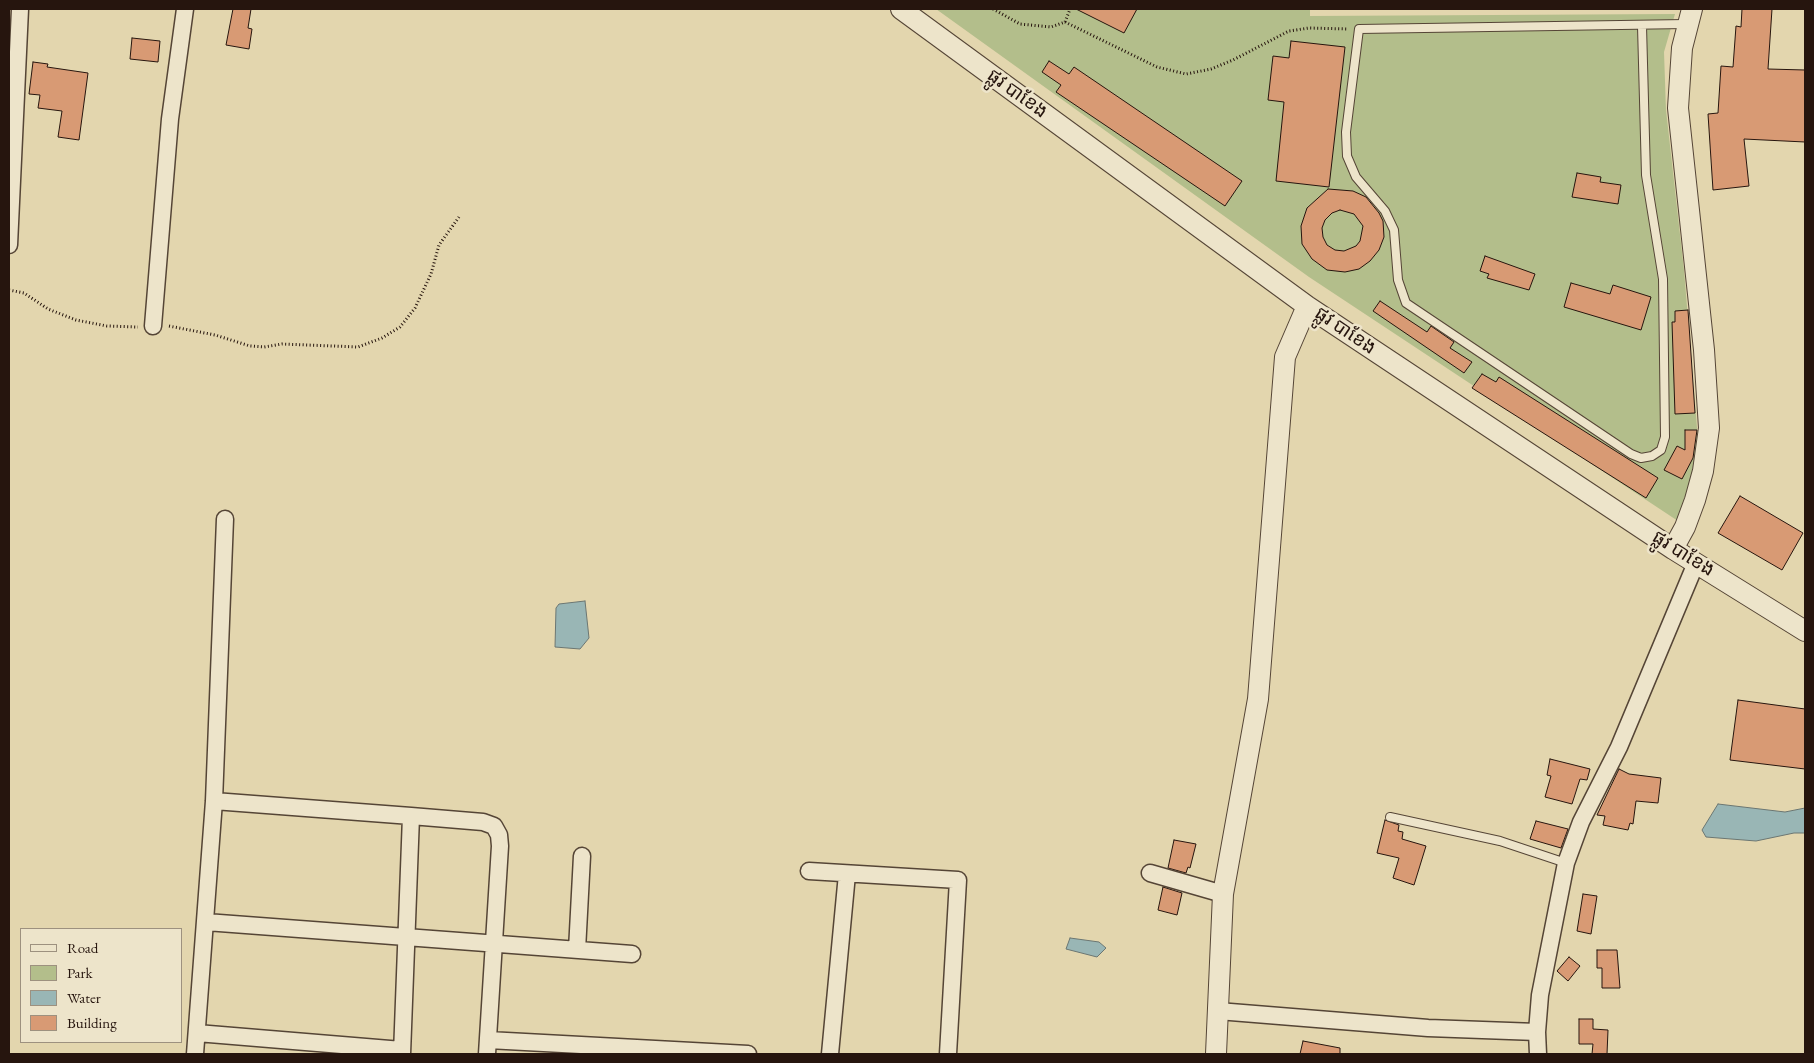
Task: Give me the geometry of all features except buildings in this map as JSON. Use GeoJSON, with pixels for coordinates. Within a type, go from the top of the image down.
{"type":"FeatureCollection","features":[{"type":"Feature","properties":{"kind":"street"},"geometry":{"type":"LineString","coordinates":[[9,244],[11,147],[20,9]]}},
{"type":"Feature","properties":{"kind":"street"},"geometry":{"type":"LineString","coordinates":[[153,326],[170,119],[185,9]]}},
{"type":"Feature","properties":{"kind":"street","name":"ផ្លូវ បាខែង"},"geometry":{"type":"LineString","coordinates":[[901,9],[1307,306],[1673,549],[1805,630]]}},
{"type":"Feature","properties":{"kind":"street"},"geometry":{"type":"LineString","coordinates":[[1673,549],[1686,527],[1695,500],[1704,463],[1709,428],[1704,350],[1678,108],[1682,48],[1689,16]]}},
{"type":"Feature","properties":{"kind":"street"},"geometry":{"type":"LineString","coordinates":[[1216,1054],[1223,894],[1258,699],[1285,357],[1307,306]]}},
{"type":"Feature","properties":{"kind":"street"},"geometry":{"type":"LineString","coordinates":[[195,1054],[214,801],[225,519]]}},
{"type":"Feature","properties":{"kind":"street"},"geometry":{"type":"LineString","coordinates":[[1538,1054],[1537,1032],[1546,958],[1566,863],[1581,822],[1619,747],[1696,563]]}},
{"type":"Feature","properties":{"kind":"street"},"geometry":{"type":"LineString","coordinates":[[214,801],[483,822],[494,826],[497,830],[500,846],[488,1047],[748,1054]]}},
{"type":"Feature","properties":{"kind":"street"},"geometry":{"type":"LineString","coordinates":[[197,1033],[402,1052],[412,816]]}},
{"type":"Feature","properties":{"kind":"street"},"geometry":{"type":"LineString","coordinates":[[577,950],[582,856]]}},
{"type":"Feature","properties":{"kind":"street"},"geometry":{"type":"LineString","coordinates":[[809,871],[958,880],[948,1054]]}},
{"type":"Feature","properties":{"kind":"street"},"geometry":{"type":"LineString","coordinates":[[1150,873],[1223,894]]}},
{"type":"Feature","properties":{"kind":"street"},"geometry":{"type":"LineString","coordinates":[[830,1054],[847,874]]}},
{"type":"Feature","properties":{"kind":"street"},"geometry":{"type":"LineString","coordinates":[[206,922],[632,954]]}},
{"type":"Feature","properties":{"kind":"street"},"geometry":{"type":"LineString","coordinates":[[1218,1011],[1428,1028],[1537,1032]]}},
{"type":"Feature","properties":{"kind":"lane"},"geometry":{"type":"LineString","coordinates":[[1642,26],[1646,175],[1663,279],[1665,437],[1661,450],[1652,456],[1641,458],[1623,449],[1406,303],[1398,280],[1394,230],[1385,211],[1356,177],[1346,156],[1346,132],[1359,29],[1642,26],[1689,16]]}},
{"type":"Feature","properties":{"kind":"lane"},"geometry":{"type":"LineString","coordinates":[[1390,818],[1500,841],[1566,863]]}},
{"type":"Feature","properties":{"kind":"path"},"geometry":{"type":"LineString","coordinates":[[993,9],[1020,24],[1029,26],[1052,27],[1065,22],[1148,64],[1186,74],[1211,69],[1233,60],[1289,31],[1309,28],[1359,29]]}},
{"type":"Feature","properties":{"kind":"path"},"geometry":{"type":"LineString","coordinates":[[1065,22],[1070,9]]}},
{"type":"Feature","properties":{"kind":"path"},"geometry":{"type":"LineString","coordinates":[[9,290],[24,293],[48,309],[76,320],[107,326],[173,326],[250,346],[264,347],[282,344],[358,347],[382,338],[400,327],[415,308],[431,274],[439,245],[459,218]]}},
{"type":"Feature","properties":{"kind":"green space"},"geometry":{"type":"Polygon","coordinates":[[[936,9],[1310,9],[1310,16],[1675,14],[1664,52],[1666,110],[1684,270],[1698,440],[1691,478],[1678,521],[1309,277],[936,9]]]}},
{"type":"Feature","properties":{"kind":"water"},"geometry":{"type":"Polygon","coordinates":[[[585,601],[589,638],[580,649],[555,647],[556,608],[559,604],[585,601]]]}},
{"type":"Feature","properties":{"kind":"water"},"geometry":{"type":"Polygon","coordinates":[[[1718,804],[1785,812],[1805,808],[1805,833],[1794,833],[1756,841],[1706,837],[1702,830],[1718,804]]]}},
{"type":"Feature","properties":{"kind":"water"},"geometry":{"type":"Polygon","coordinates":[[[1070,938],[1099,942],[1106,948],[1097,957],[1066,949],[1070,938]]]}}]}
